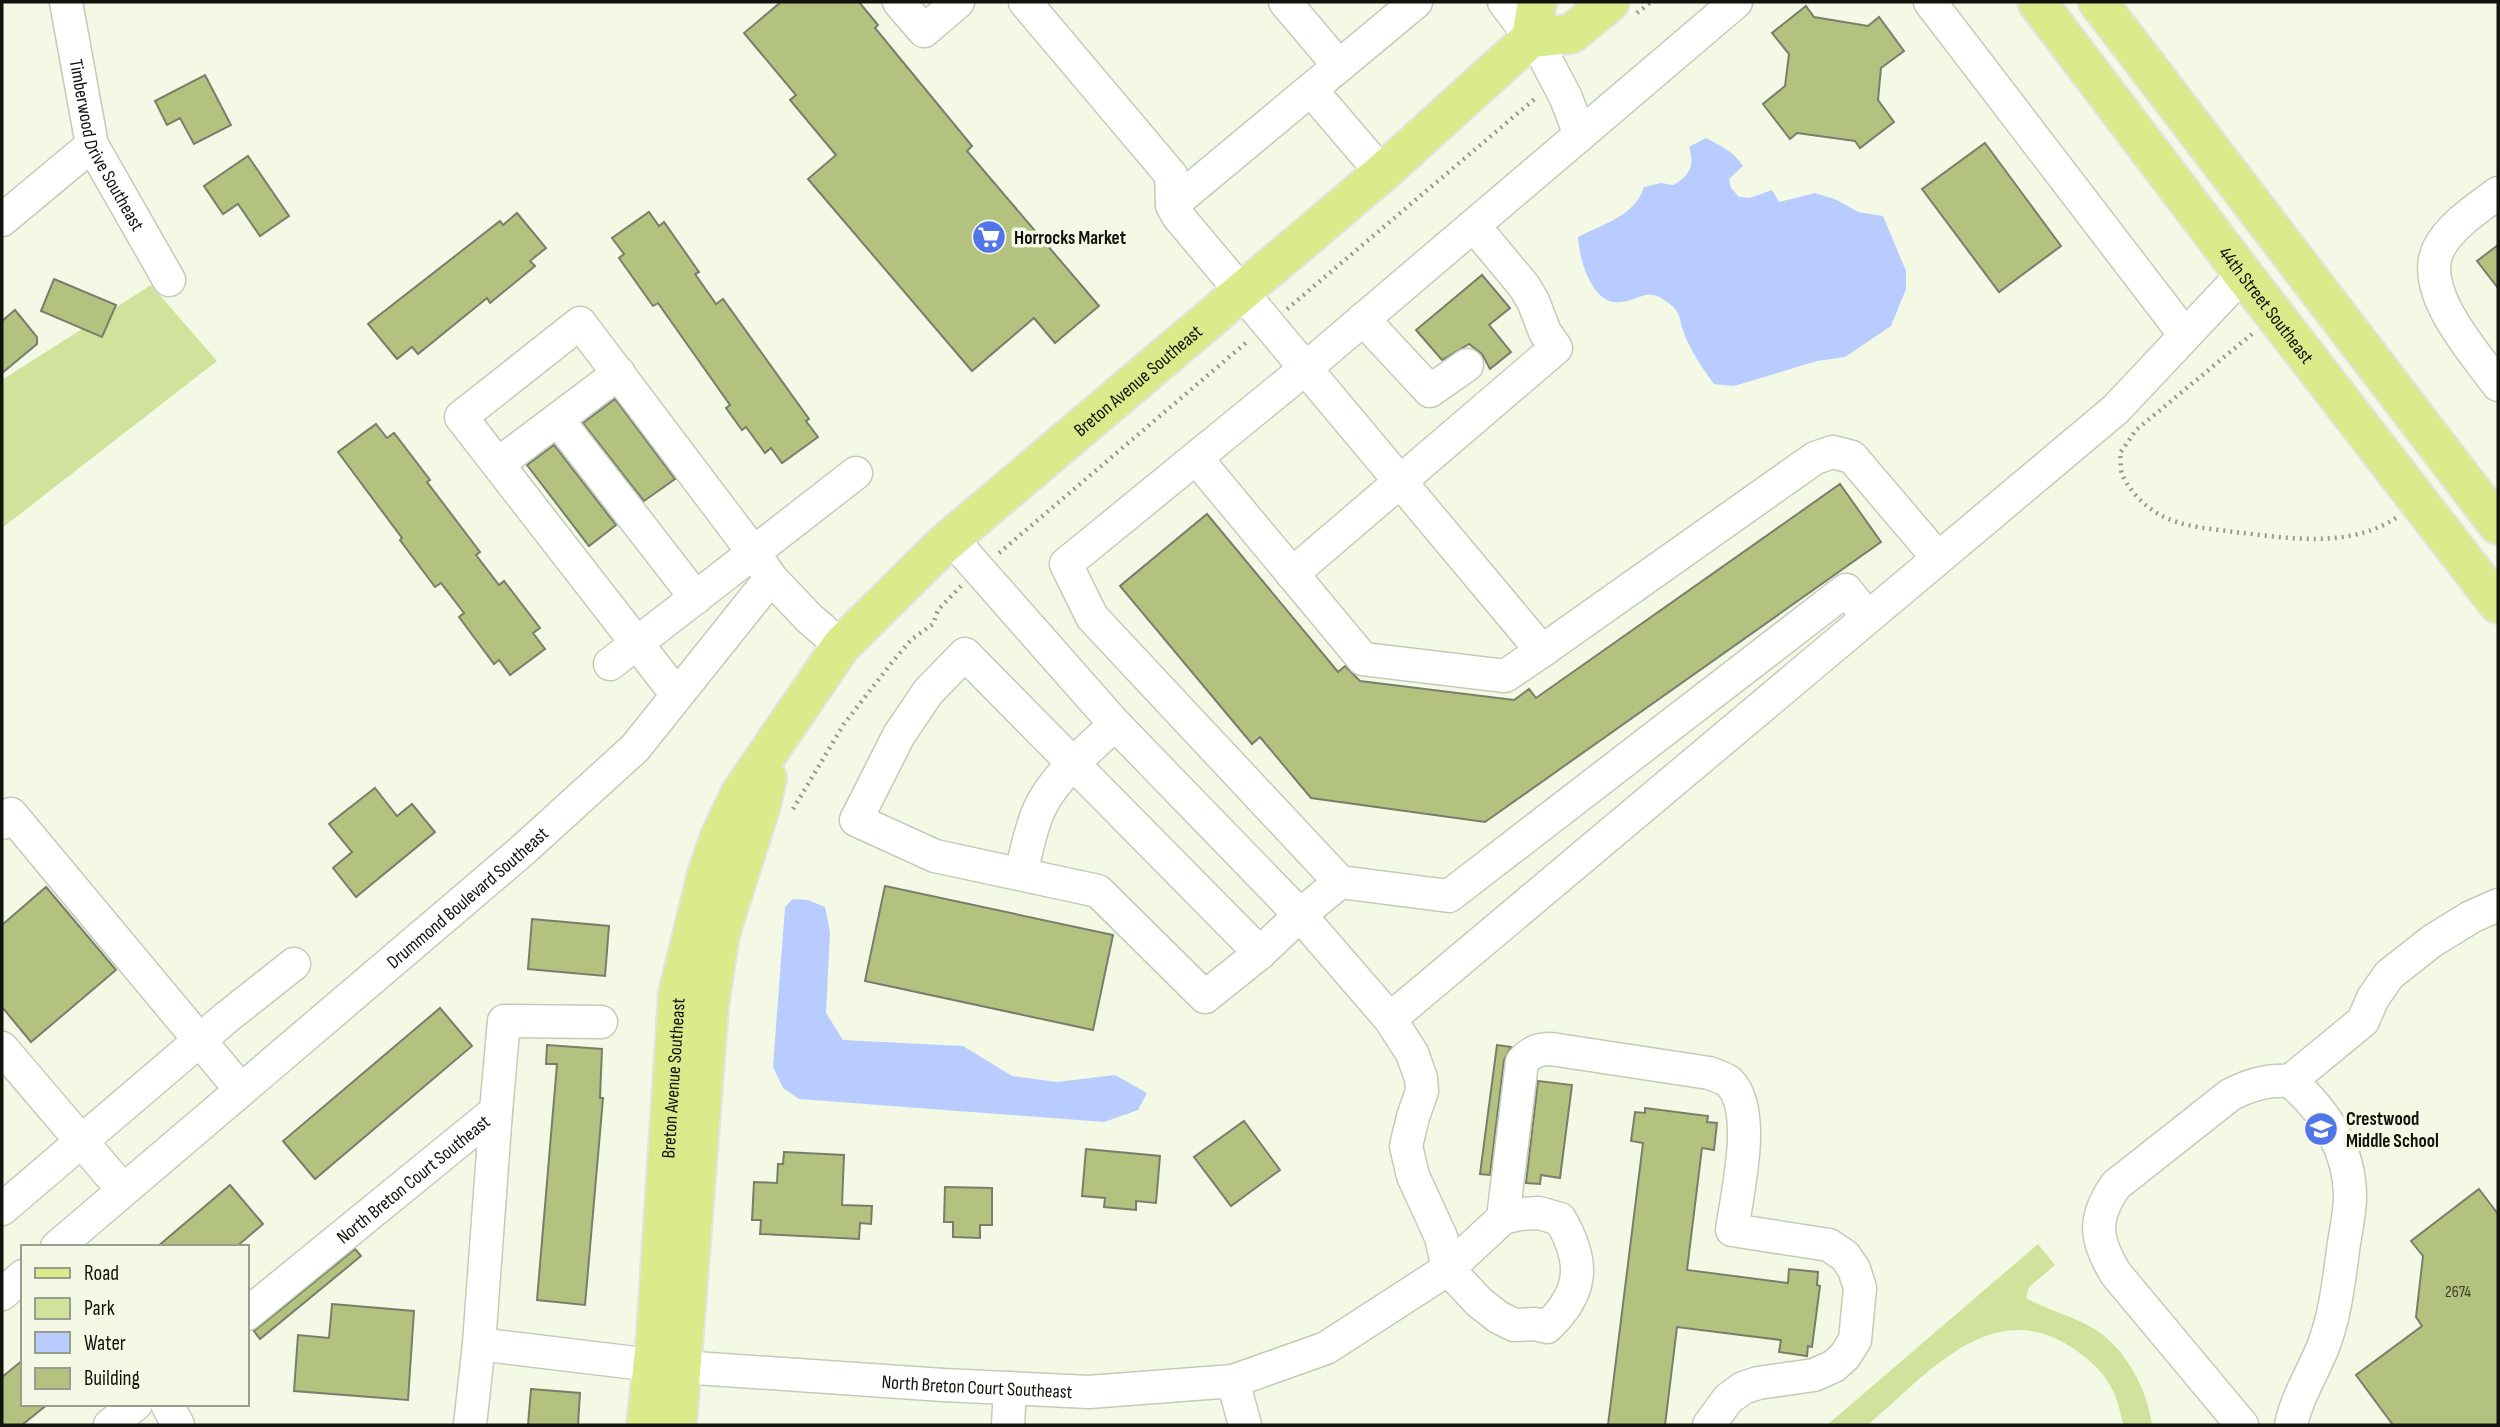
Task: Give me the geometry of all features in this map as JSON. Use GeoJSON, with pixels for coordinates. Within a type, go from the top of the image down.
{"type":"FeatureCollection","features":[{"type":"Feature","properties":{"kind":"main road"},"geometry":{"type":"LineString","coordinates":[[1534,20],[1571,34],[1609,2]]}},
{"type":"Feature","properties":{"kind":"main road","name":"44th Street Southeast"},"geometry":{"type":"LineString","coordinates":[[2038,2],[2242,275],[2498,604]]}},
{"type":"Feature","properties":{"kind":"main road"},"geometry":{"type":"LineString","coordinates":[[2098,2],[2498,525]]}},
{"type":"Feature","properties":{"kind":"main road","name":"Breton Avenue Southeast"},"geometry":{"type":"LineString","coordinates":[[646,1425],[667,1366],[709,1006],[720,934],[762,802],[773,748],[841,646],[951,538],[1382,173],[1534,20]]}},
{"type":"Feature","properties":{"kind":"main road"},"geometry":{"type":"LineString","coordinates":[[2180,192],[2218,208],[2235,210],[2251,202]]}},
{"type":"Feature","properties":{"kind":"main road"},"geometry":{"type":"LineString","coordinates":[[2242,275],[2263,264],[2278,266],[2298,275],[2321,293]]}},
{"type":"Feature","properties":{"kind":"main road","name":"Breton Avenue Southeast"},"geometry":{"type":"LineString","coordinates":[[667,1366],[677,1425]]}},
{"type":"Feature","properties":{"kind":"street","name":"Timberwood Drive Southeast"},"geometry":{"type":"LineString","coordinates":[[66,2],[92,145],[169,280]]}},
{"type":"Feature","properties":{"kind":"street"},"geometry":{"type":"LineString","coordinates":[[899,2],[924,31],[958,2]]}},
{"type":"Feature","properties":{"kind":"street"},"geometry":{"type":"LineString","coordinates":[[1025,2],[1171,175],[1172,205],[1178,216],[1542,651]]}},
{"type":"Feature","properties":{"kind":"street"},"geometry":{"type":"LineString","coordinates":[[1285,2],[1339,66]]}},
{"type":"Feature","properties":{"kind":"street"},"geometry":{"type":"LineString","coordinates":[[1172,205],[1416,2]]}},
{"type":"Feature","properties":{"kind":"street"},"geometry":{"type":"LineString","coordinates":[[1504,2],[1534,20],[1542,52],[1580,135]]}},
{"type":"Feature","properties":{"kind":"street"},"geometry":{"type":"LineString","coordinates":[[1736,2],[1306,368],[1066,564],[1092,617],[1340,882],[1449,896],[1846,590],[1868,617]]}},
{"type":"Feature","properties":{"kind":"street"},"geometry":{"type":"LineString","coordinates":[[1930,2],[2185,335]]}},
{"type":"Feature","properties":{"kind":"street"},"geometry":{"type":"LineString","coordinates":[[1311,89],[1382,173]]}},
{"type":"Feature","properties":{"kind":"street"},"geometry":{"type":"LineString","coordinates":[[2,220],[92,145]]}},
{"type":"Feature","properties":{"kind":"street"},"geometry":{"type":"LineString","coordinates":[[2498,193],[2472,211],[2438,249],[2435,271],[2436,292],[2453,323],[2498,385]]}},
{"type":"Feature","properties":{"kind":"street"},"geometry":{"type":"LineString","coordinates":[[1293,574],[1556,348],[1545,332],[1534,301],[1524,286],[1474,226]]}},
{"type":"Feature","properties":{"kind":"street"},"geometry":{"type":"LineString","coordinates":[[1390,1019],[2116,409],[2242,275]]}},
{"type":"Feature","properties":{"kind":"street"},"geometry":{"type":"LineString","coordinates":[[1363,320],[1430,391],[1467,365]]}},
{"type":"Feature","properties":{"kind":"street"},"geometry":{"type":"LineString","coordinates":[[677,695],[461,417],[580,323],[771,579],[841,646]]}},
{"type":"Feature","properties":{"kind":"street"},"geometry":{"type":"LineString","coordinates":[[498,464],[618,373]]}},
{"type":"Feature","properties":{"kind":"street"},"geometry":{"type":"LineString","coordinates":[[558,420],[696,598]]}},
{"type":"Feature","properties":{"kind":"street"},"geometry":{"type":"LineString","coordinates":[[1196,458],[1363,659],[1505,676],[1815,458],[1833,452],[1852,457],[1938,558]]}},
{"type":"Feature","properties":{"kind":"street"},"geometry":{"type":"LineString","coordinates":[[610,664],[856,473]]}},
{"type":"Feature","properties":{"kind":"street"},"geometry":{"type":"LineString","coordinates":[[951,538],[1115,724],[1300,915],[1390,1019],[1412,1053],[1421,1078],[1422,1091],[1406,1146],[1413,1176],[1441,1237],[1448,1269],[1479,1302],[1498,1317],[1514,1325],[1547,1326],[1564,1310],[1578,1277],[1573,1242],[1560,1219],[1539,1213],[1503,1218],[1448,1269]]}},
{"type":"Feature","properties":{"kind":"street","name":"Drummond Boulevard Southeast"},"geometry":{"type":"LineString","coordinates":[[59,1245],[524,849],[635,748],[771,579]]}},
{"type":"Feature","properties":{"kind":"street"},"geometry":{"type":"LineString","coordinates":[[1260,953],[965,654],[928,692],[899,735],[856,820],[935,856],[1098,891],[1205,998],[1260,953],[1340,882]]}},
{"type":"Feature","properties":{"kind":"street"},"geometry":{"type":"LineString","coordinates":[[1021,874],[1039,810],[1052,789],[1115,724]]}},
{"type":"Feature","properties":{"kind":"street"},"geometry":{"type":"LineString","coordinates":[[2,822],[11,814],[241,1090]]}},
{"type":"Feature","properties":{"kind":"street"},"geometry":{"type":"LineString","coordinates":[[1535,828],[1570,868]]}},
{"type":"Feature","properties":{"kind":"street"},"geometry":{"type":"LineString","coordinates":[[2290,1081],[2363,1021],[2373,998],[2389,975],[2441,935],[2498,905]]}},
{"type":"Feature","properties":{"kind":"street"},"geometry":{"type":"LineString","coordinates":[[2,1209],[200,1040],[294,964]]}},
{"type":"Feature","properties":{"kind":"street"},"geometry":{"type":"LineString","coordinates":[[496,1111],[504,1021],[601,1022]]}},
{"type":"Feature","properties":{"kind":"street"},"geometry":{"type":"LineString","coordinates":[[2,1048],[123,1191]]}},
{"type":"Feature","properties":{"kind":"street"},"geometry":{"type":"LineString","coordinates":[[1503,1218],[1522,1062],[1529,1054],[1539,1049],[1551,1049],[1709,1073],[1728,1081],[1738,1095],[1743,1110],[1745,1132],[1732,1230],[1829,1245],[1844,1256],[1854,1269],[1860,1288],[1855,1340],[1845,1356],[1834,1366],[1814,1375],[1758,1383],[1743,1388],[1728,1399],[1709,1425]]}},
{"type":"Feature","properties":{"kind":"street"},"geometry":{"type":"LineString","coordinates":[[2242,1425],[2116,1274],[2098,1237],[2099,1217],[2105,1200],[2116,1185],[2230,1095],[2250,1085],[2270,1080],[2290,1081],[2309,1097],[2331,1127],[2347,1164],[2350,1200],[2337,1295],[2324,1345],[2295,1407],[2291,1425]]}},
{"type":"Feature","properties":{"kind":"street","name":"North Breton Court Southeast"},"geometry":{"type":"LineString","coordinates":[[248,1313],[496,1111]]}},
{"type":"Feature","properties":{"kind":"street","name":"North Breton Court Southeast"},"geometry":{"type":"LineString","coordinates":[[470,1425],[479,1344],[496,1111]]}},
{"type":"Feature","properties":{"kind":"street","name":"North Breton Court Southeast"},"geometry":{"type":"LineString","coordinates":[[479,1344],[667,1366],[1089,1392],[1233,1381],[1326,1348],[1448,1269]]}},
{"type":"Feature","properties":{"kind":"street"},"geometry":{"type":"LineString","coordinates":[[2,1294],[21,1278]]}},
{"type":"Feature","properties":{"kind":"street"},"geometry":{"type":"LineString","coordinates":[[1233,1381],[1245,1425]]}},
{"type":"Feature","properties":{"kind":"street"},"geometry":{"type":"LineString","coordinates":[[1008,1425],[1010,1388]]}},
{"type":"Feature","properties":{"kind":"street"},"geometry":{"type":"LineString","coordinates":[[110,1425],[134,1406]]}},
{"type":"Feature","properties":{"kind":"street"},"geometry":{"type":"LineString","coordinates":[[168,1406],[178,1425]]}},
{"type":"Feature","properties":{"kind":"path"},"geometry":{"type":"LineString","coordinates":[[2273,314],[2230,354],[2136,430],[2120,453],[2122,473],[2138,499],[2162,516],[2200,527],[2298,540],[2343,537],[2384,526],[2419,501]]}},
{"type":"Feature","properties":{"kind":"green space"},"geometry":{"type":"Polygon","coordinates":[[[151,285],[217,361],[2,528],[2,380],[151,285]]]}},
{"type":"Feature","properties":{"kind":"green space"},"geometry":{"type":"Polygon","coordinates":[[[2038,1244],[2055,1265],[2029,1287],[2026,1298],[2088,1325],[2117,1348],[2134,1372],[2146,1398],[2152,1425],[2123,1425],[2109,1383],[2096,1366],[2077,1351],[2047,1335],[2018,1330],[1990,1335],[1964,1346],[1914,1383],[1868,1425],[1827,1425],[2038,1244]]]}},
{"type":"Feature","properties":{"kind":"water"},"geometry":{"type":"Polygon","coordinates":[[[1706,138],[1731,153],[1743,166],[1729,179],[1731,188],[1739,197],[1750,198],[1772,190],[1779,202],[1815,193],[1837,200],[1858,212],[1883,216],[1906,271],[1906,289],[1891,326],[1845,357],[1817,361],[1734,386],[1714,384],[1693,353],[1675,308],[1651,294],[1621,302],[1611,302],[1602,297],[1584,268],[1578,237],[1626,212],[1640,197],[1644,187],[1661,183],[1673,185],[1679,181],[1690,169],[1689,147],[1706,138]]]}},
{"type":"Feature","properties":{"kind":"water"},"geometry":{"type":"Polygon","coordinates":[[[793,899],[808,900],[825,907],[830,932],[826,1013],[843,1040],[963,1046],[1012,1076],[1057,1082],[1115,1075],[1147,1093],[1138,1110],[1104,1122],[799,1099],[783,1088],[773,1067],[785,907],[793,899]]]}},
{"type":"Feature","properties":{"kind":"building"},"geometry":{"type":"Polygon","coordinates":[[[781,2],[859,2],[878,25],[875,28],[972,146],[967,151],[1099,306],[1055,343],[1034,318],[972,371],[808,179],[836,155],[790,100],[796,95],[744,33],[781,2]]]}},
{"type":"Feature","properties":{"kind":"building"},"geometry":{"type":"Polygon","coordinates":[[[1806,6],[1814,17],[1868,26],[1879,17],[1904,51],[1881,68],[1878,100],[1894,122],[1860,148],[1855,141],[1797,133],[1790,139],[1763,104],[1785,86],[1789,54],[1772,33],[1806,6]]]}},
{"type":"Feature","properties":{"kind":"building"},"geometry":{"type":"Polygon","coordinates":[[[205,75],[231,125],[194,144],[180,118],[167,125],[155,101],[205,75]]]}},
{"type":"Feature","properties":{"kind":"building"},"geometry":{"type":"Polygon","coordinates":[[[1985,143],[2061,246],[1999,292],[1922,189],[1985,143]]]}},
{"type":"Feature","properties":{"kind":"building"},"geometry":{"type":"Polygon","coordinates":[[[248,156],[289,216],[260,236],[238,204],[223,214],[204,186],[248,156]]]}},
{"type":"Feature","properties":{"kind":"building"},"geometry":{"type":"Polygon","coordinates":[[[649,212],[659,226],[664,222],[699,272],[695,274],[716,304],[723,299],[809,419],[806,421],[818,437],[782,463],[771,448],[765,453],[746,427],[742,430],[726,408],[730,405],[658,303],[653,306],[619,258],[624,254],[612,238],[649,212]]]}},
{"type":"Feature","properties":{"kind":"building"},"geometry":{"type":"Polygon","coordinates":[[[517,213],[546,248],[530,261],[535,266],[490,303],[487,298],[418,354],[412,347],[397,359],[368,324],[500,221],[503,225],[517,213]]]}},
{"type":"Feature","properties":{"kind":"building"},"geometry":{"type":"Polygon","coordinates":[[[2498,245],[2498,288],[2477,261],[2498,245]]]}},
{"type":"Feature","properties":{"kind":"building"},"geometry":{"type":"Polygon","coordinates":[[[1482,275],[1510,308],[1489,325],[1511,352],[1490,369],[1482,354],[1469,344],[1442,360],[1416,330],[1482,275]]]}},
{"type":"Feature","properties":{"kind":"building"},"geometry":{"type":"Polygon","coordinates":[[[54,279],[116,305],[102,337],[41,311],[54,279]]]}},
{"type":"Feature","properties":{"kind":"building"},"geometry":{"type":"Polygon","coordinates":[[[15,310],[37,337],[37,344],[2,373],[2,321],[15,310]]]}},
{"type":"Feature","properties":{"kind":"building"},"geometry":{"type":"Polygon","coordinates":[[[615,399],[675,479],[644,501],[583,423],[615,399]]]}},
{"type":"Feature","properties":{"kind":"building"},"geometry":{"type":"Polygon","coordinates":[[[376,424],[387,438],[394,433],[480,552],[476,555],[499,585],[504,581],[540,628],[533,633],[545,649],[510,675],[499,660],[494,664],[459,617],[464,613],[441,583],[435,587],[338,452],[376,424]]]}},
{"type":"Feature","properties":{"kind":"building"},"geometry":{"type":"Polygon","coordinates":[[[554,445],[616,525],[589,546],[527,465],[554,445]]]}},
{"type":"Feature","properties":{"kind":"building"},"geometry":{"type":"Polygon","coordinates":[[[1840,484],[1881,542],[1485,822],[1311,798],[1260,737],[1252,744],[1120,586],[1207,514],[1338,672],[1345,666],[1360,681],[1514,700],[1529,689],[1536,698],[1840,484]]]}},
{"type":"Feature","properties":{"kind":"building"},"geometry":{"type":"Polygon","coordinates":[[[375,788],[397,816],[412,804],[435,832],[356,897],[333,868],[352,852],[329,824],[375,788]]]}},
{"type":"Feature","properties":{"kind":"building"},"geometry":{"type":"Polygon","coordinates":[[[885,886],[1113,935],[1093,1030],[865,981],[885,886]]]}},
{"type":"Feature","properties":{"kind":"building"},"geometry":{"type":"Polygon","coordinates":[[[46,887],[116,970],[31,1042],[2,1007],[2,925],[46,887]]]}},
{"type":"Feature","properties":{"kind":"building"},"geometry":{"type":"Polygon","coordinates":[[[532,919],[609,926],[605,976],[528,969],[532,919]]]}},
{"type":"Feature","properties":{"kind":"building"},"geometry":{"type":"Polygon","coordinates":[[[440,1008],[472,1046],[315,1179],[283,1141],[440,1008]]]}},
{"type":"Feature","properties":{"kind":"building"},"geometry":{"type":"Polygon","coordinates":[[[547,1045],[602,1049],[600,1098],[603,1098],[585,1305],[537,1300],[557,1064],[546,1064],[547,1045]]]}},
{"type":"Feature","properties":{"kind":"building"},"geometry":{"type":"Polygon","coordinates":[[[1497,1045],[1511,1047],[1504,1060],[1490,1175],[1480,1174],[1497,1045]]]}},
{"type":"Feature","properties":{"kind":"building"},"geometry":{"type":"Polygon","coordinates":[[[1538,1081],[1572,1085],[1560,1178],[1541,1175],[1540,1184],[1526,1183],[1538,1081]]]}},
{"type":"Feature","properties":{"kind":"building"},"geometry":{"type":"Polygon","coordinates":[[[1645,1108],[1708,1116],[1707,1122],[1717,1123],[1714,1150],[1702,1148],[1687,1270],[1788,1283],[1789,1269],[1818,1272],[1817,1285],[1820,1286],[1812,1347],[1808,1346],[1807,1356],[1779,1352],[1781,1340],[1677,1327],[1665,1425],[1608,1425],[1643,1143],[1631,1141],[1635,1112],[1645,1113],[1645,1108]]]}},
{"type":"Feature","properties":{"kind":"building"},"geometry":{"type":"Polygon","coordinates":[[[1244,1121],[1280,1170],[1231,1206],[1194,1157],[1244,1121]]]}},
{"type":"Feature","properties":{"kind":"building"},"geometry":{"type":"Polygon","coordinates":[[[1086,1149],[1160,1156],[1156,1203],[1136,1201],[1136,1210],[1104,1207],[1105,1198],[1082,1196],[1086,1149]]]}},
{"type":"Feature","properties":{"kind":"building"},"geometry":{"type":"Polygon","coordinates":[[[784,1152],[844,1155],[842,1205],[872,1206],[871,1224],[860,1223],[859,1239],[760,1234],[761,1220],[752,1220],[754,1182],[777,1183],[778,1164],[783,1164],[784,1152]]]}},
{"type":"Feature","properties":{"kind":"building"},"geometry":{"type":"Polygon","coordinates":[[[230,1185],[263,1224],[238,1245],[159,1245],[230,1185]]]}},
{"type":"Feature","properties":{"kind":"building"},"geometry":{"type":"Polygon","coordinates":[[[945,1187],[992,1188],[992,1225],[980,1225],[980,1238],[953,1237],[953,1222],[944,1222],[945,1187]]]}},
{"type":"Feature","properties":{"kind":"building"},"geometry":{"type":"Polygon","coordinates":[[[2479,1189],[2498,1214],[2498,1425],[2393,1425],[2356,1375],[2422,1326],[2416,1317],[2423,1256],[2411,1241],[2479,1189]]]}},
{"type":"Feature","properties":{"kind":"building"},"geometry":{"type":"Polygon","coordinates":[[[355,1249],[361,1256],[260,1339],[254,1331],[355,1249]]]}},
{"type":"Feature","properties":{"kind":"building"},"geometry":{"type":"Polygon","coordinates":[[[332,1304],[414,1311],[408,1400],[294,1391],[298,1335],[329,1338],[332,1304]]]}},
{"type":"Feature","properties":{"kind":"building"},"geometry":{"type":"Polygon","coordinates":[[[21,1362],[21,1406],[46,1406],[22,1425],[2,1425],[2,1377],[21,1362]]]}},
{"type":"Feature","properties":{"kind":"building"},"geometry":{"type":"Polygon","coordinates":[[[531,1389],[580,1393],[578,1425],[528,1425],[531,1389]]]}},
{"type":"Feature","properties":{"kind":"place","name":"Horrocks Market"},"geometry":{"type":"Point","coordinates":[989,237]}},
{"type":"Feature","properties":{"kind":"place","name":"Crestwood Middle School"},"geometry":{"type":"Point","coordinates":[2321,1129]}}]}
